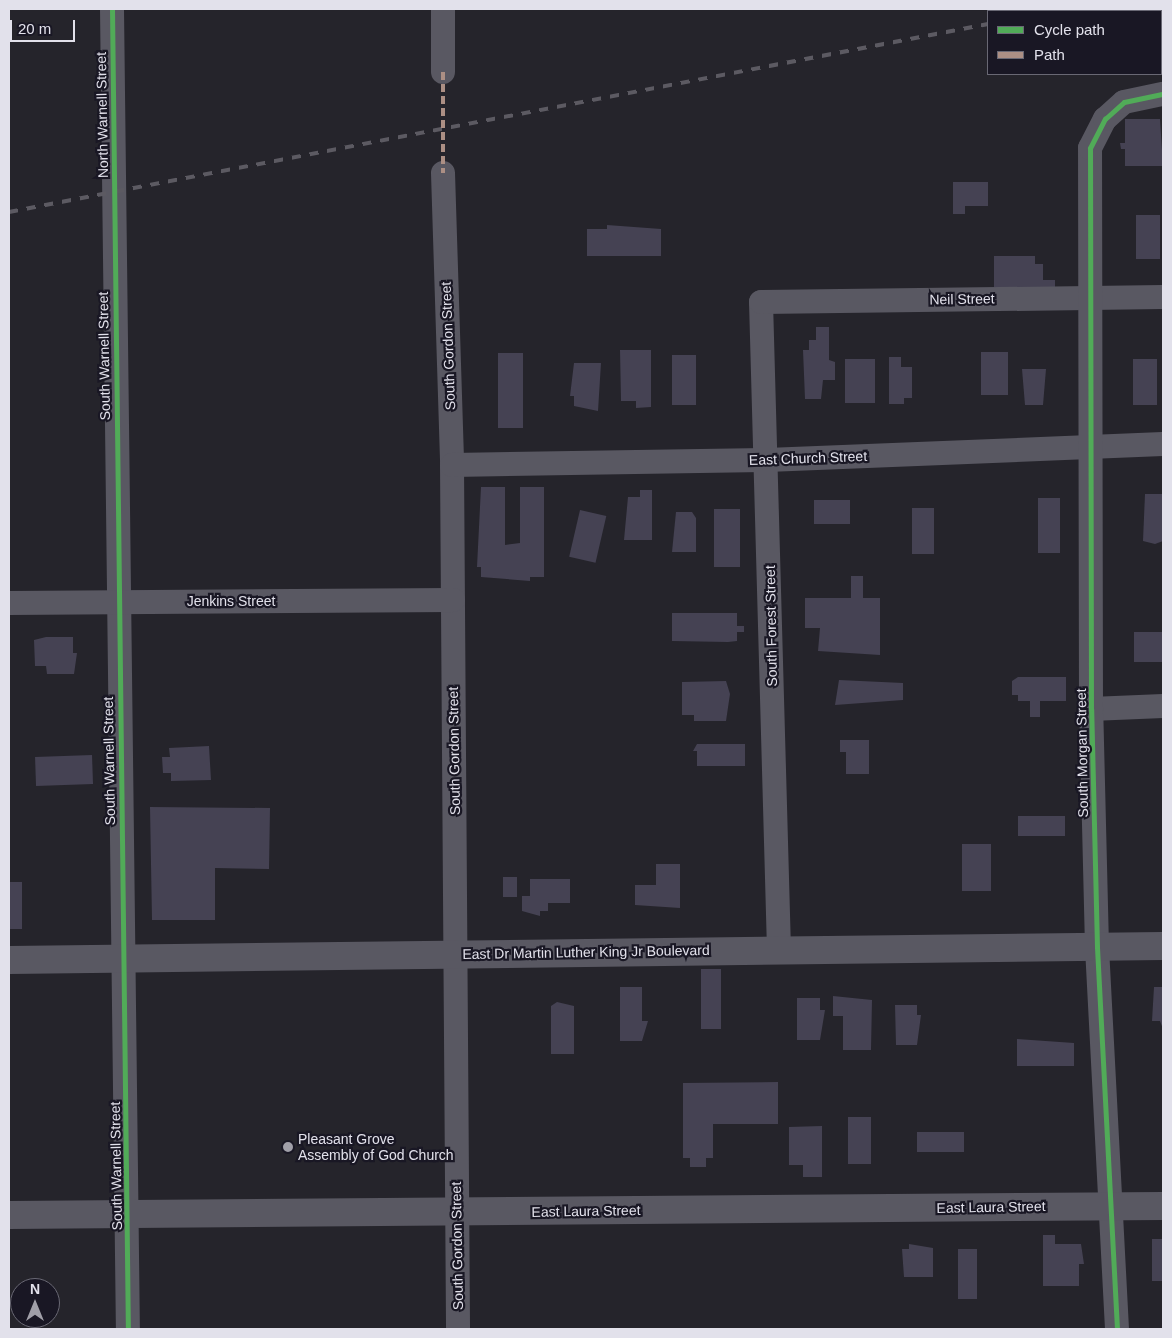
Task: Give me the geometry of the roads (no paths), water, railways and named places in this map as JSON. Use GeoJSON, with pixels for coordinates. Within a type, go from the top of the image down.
{"type":"FeatureCollection","features":[{"type":"Feature","properties":{"kind":"street","name":"North Warnell Street"},"geometry":{"type":"LineString","coordinates":[[112,9],[114,192]]}},
{"type":"Feature","properties":{"kind":"street"},"geometry":{"type":"LineString","coordinates":[[443,9],[443,72]]}},
{"type":"Feature","properties":{"kind":"street","name":"South Morgan Street"},"geometry":{"type":"LineString","coordinates":[[1117,1329],[1113,1206],[1097,947],[1091,709],[1094,447],[1090,148],[1105,119],[1124,102],[1163,94]]}},
{"type":"Feature","properties":{"kind":"street","name":"South Gordon Street"},"geometry":{"type":"LineString","coordinates":[[443,173],[452,465],[457,954],[456,1212],[458,1329]]}},
{"type":"Feature","properties":{"kind":"street","name":"South Warnell Street"},"geometry":{"type":"LineString","coordinates":[[114,192],[128,1329]]}},
{"type":"Feature","properties":{"kind":"street","name":"Neil Street"},"geometry":{"type":"LineString","coordinates":[[761,302],[1163,296]]}},
{"type":"Feature","properties":{"kind":"street","name":"South Forest Street"},"geometry":{"type":"LineString","coordinates":[[761,302],[767,460],[779,950]]}},
{"type":"Feature","properties":{"kind":"street","name":"East Church Street"},"geometry":{"type":"LineString","coordinates":[[452,465],[767,460],[1163,444]]}},
{"type":"Feature","properties":{"kind":"street","name":"Jenkins Street"},"geometry":{"type":"LineString","coordinates":[[9,604],[118,601],[453,600]]}},
{"type":"Feature","properties":{"kind":"street"},"geometry":{"type":"LineString","coordinates":[[1091,709],[1163,706]]}},
{"type":"Feature","properties":{"kind":"street","name":"East Dr Martin Luther King Jr Boulevard"},"geometry":{"type":"LineString","coordinates":[[9,960],[1163,946]]}},
{"type":"Feature","properties":{"kind":"street","name":"East Laura Street"},"geometry":{"type":"LineString","coordinates":[[9,1215],[1163,1206]]}},
{"type":"Feature","properties":{"kind":"railway"},"geometry":{"type":"LineString","coordinates":[[1060,10],[1066,9]]}},
{"type":"Feature","properties":{"kind":"railway"},"geometry":{"type":"LineString","coordinates":[[9,212],[987,24]]}},
{"type":"Feature","properties":{"kind":"place","name":"Pleasant Grove Assembly of God Church"},"geometry":{"type":"Point","coordinates":[288,1147]}}]}
